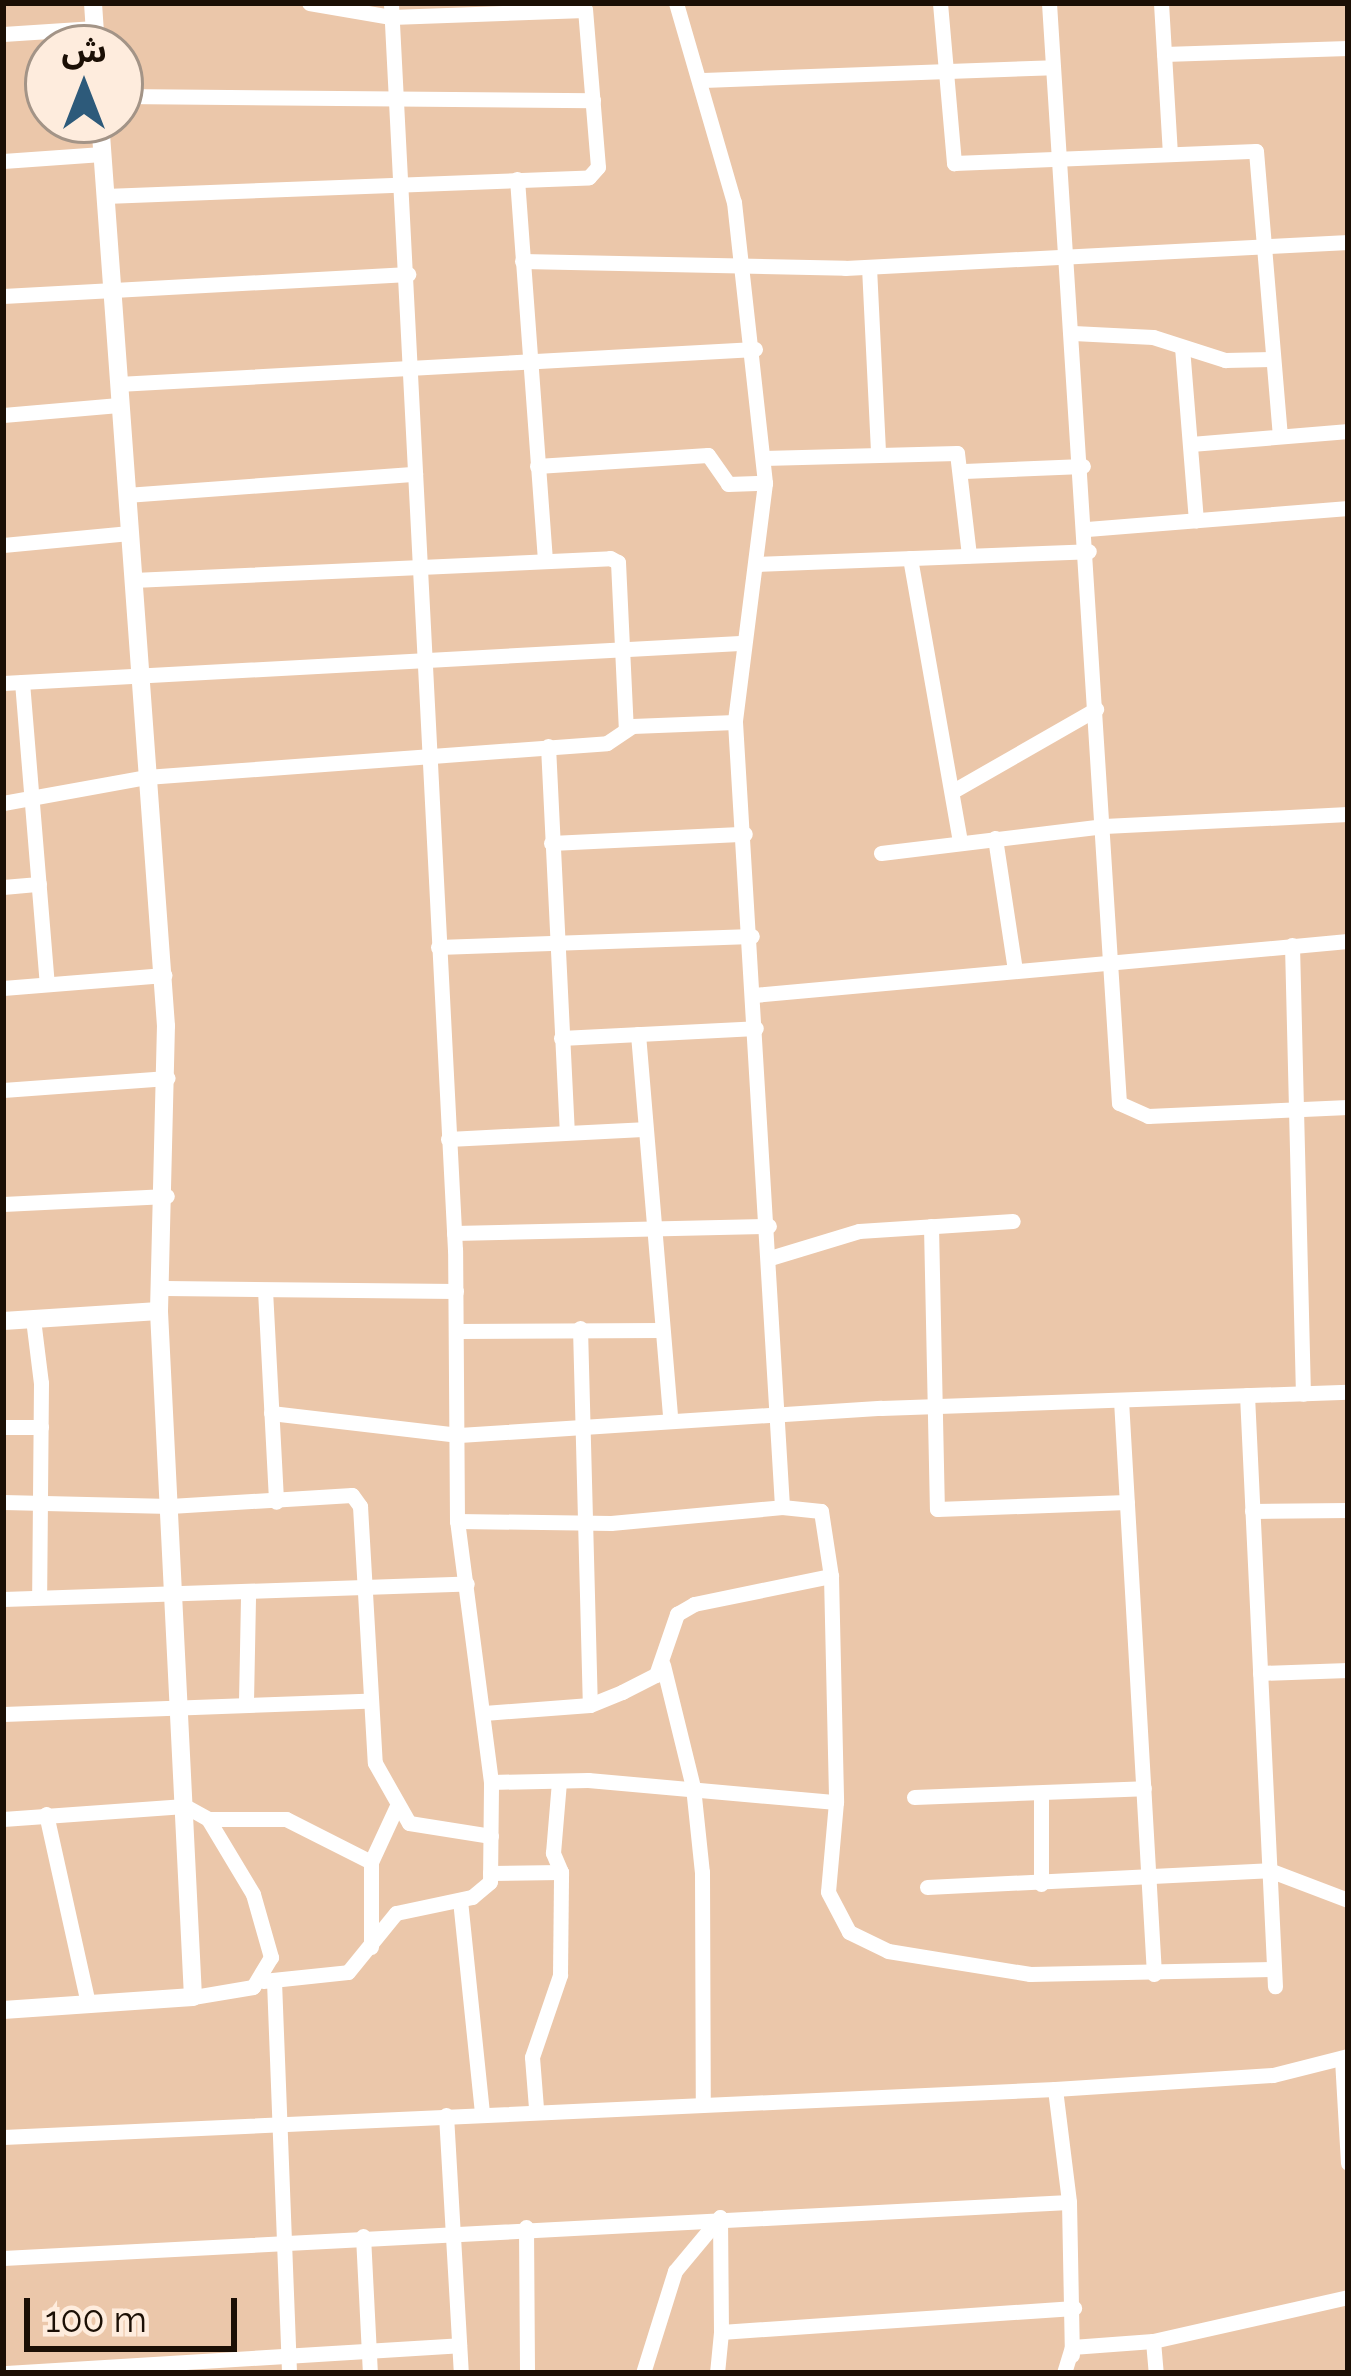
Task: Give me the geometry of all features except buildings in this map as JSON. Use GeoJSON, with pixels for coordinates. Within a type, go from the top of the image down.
{"type":"FeatureCollection","features":[{"type":"Feature","properties":{"kind":"street"},"geometry":{"type":"LineString","coordinates":[[105,196],[594,175],[585,10],[391,10],[309,3]]}},
{"type":"Feature","properties":{"kind":"street"},"geometry":{"type":"LineString","coordinates":[[676,3],[703,80],[744,264],[765,483],[757,564],[740,643],[735,722],[752,936],[782,1508]]}},
{"type":"Feature","properties":{"kind":"street"},"geometry":{"type":"LineString","coordinates":[[940,3],[954,163],[1256,151],[1280,436]]}},
{"type":"Feature","properties":{"kind":"street"},"geometry":{"type":"LineString","coordinates":[[1049,3],[1089,551],[1107,959],[1119,1103],[1148,1116],[1348,1107]]}},
{"type":"Feature","properties":{"kind":"street"},"geometry":{"type":"LineString","coordinates":[[1160,3],[1170,154]]}},
{"type":"Feature","properties":{"kind":"street"},"geometry":{"type":"LineString","coordinates":[[3,2010],[193,1997],[269,1981],[338,1976],[371,1946],[396,1913],[483,1893],[490,1873],[491,1782],[457,1521],[454,1233],[418,568],[414,366],[391,10]]}},
{"type":"Feature","properties":{"kind":"street"},"geometry":{"type":"LineString","coordinates":[[1164,54],[1348,48]]}},
{"type":"Feature","properties":{"kind":"street"},"geometry":{"type":"LineString","coordinates":[[703,80],[1053,67]]}},
{"type":"Feature","properties":{"kind":"street"},"geometry":{"type":"LineString","coordinates":[[144,96],[593,100]]}},
{"type":"Feature","properties":{"kind":"street"},"geometry":{"type":"LineString","coordinates":[[101,144],[109,294],[164,975],[167,1196],[159,1311],[193,1997]]}},
{"type":"Feature","properties":{"kind":"street"},"geometry":{"type":"LineString","coordinates":[[3,161],[102,154]]}},
{"type":"Feature","properties":{"kind":"street"},"geometry":{"type":"LineString","coordinates":[[517,179],[544,561]]}},
{"type":"Feature","properties":{"kind":"street"},"geometry":{"type":"LineString","coordinates":[[522,261],[869,267],[1265,241],[1348,242]]}},
{"type":"Feature","properties":{"kind":"street"},"geometry":{"type":"LineString","coordinates":[[869,267],[878,454]]}},
{"type":"Feature","properties":{"kind":"street"},"geometry":{"type":"LineString","coordinates":[[3,296],[109,294],[408,274]]}},
{"type":"Feature","properties":{"kind":"street"},"geometry":{"type":"LineString","coordinates":[[1073,333],[1140,335],[1225,360],[1273,359]]}},
{"type":"Feature","properties":{"kind":"street"},"geometry":{"type":"LineString","coordinates":[[1182,347],[1196,520]]}},
{"type":"Feature","properties":{"kind":"street"},"geometry":{"type":"LineString","coordinates":[[118,384],[755,349]]}},
{"type":"Feature","properties":{"kind":"street"},"geometry":{"type":"LineString","coordinates":[[3,415],[119,405]]}},
{"type":"Feature","properties":{"kind":"street"},"geometry":{"type":"LineString","coordinates":[[1191,444],[1348,431]]}},
{"type":"Feature","properties":{"kind":"street"},"geometry":{"type":"LineString","coordinates":[[763,458],[957,453],[964,471],[969,555]]}},
{"type":"Feature","properties":{"kind":"street"},"geometry":{"type":"LineString","coordinates":[[538,466],[708,455],[728,484],[765,483]]}},
{"type":"Feature","properties":{"kind":"street"},"geometry":{"type":"LineString","coordinates":[[964,471],[1083,466]]}},
{"type":"Feature","properties":{"kind":"street"},"geometry":{"type":"LineString","coordinates":[[126,495],[416,474]]}},
{"type":"Feature","properties":{"kind":"street"},"geometry":{"type":"LineString","coordinates":[[1087,529],[1348,508]]}},
{"type":"Feature","properties":{"kind":"street"},"geometry":{"type":"LineString","coordinates":[[3,545],[129,533]]}},
{"type":"Feature","properties":{"kind":"street"},"geometry":{"type":"LineString","coordinates":[[757,564],[1089,551]]}},
{"type":"Feature","properties":{"kind":"street"},"geometry":{"type":"LineString","coordinates":[[910,558],[960,842]]}},
{"type":"Feature","properties":{"kind":"street"},"geometry":{"type":"LineString","coordinates":[[133,580],[544,561],[618,562],[626,730]]}},
{"type":"Feature","properties":{"kind":"street"},"geometry":{"type":"LineString","coordinates":[[3,683],[740,643]]}},
{"type":"Feature","properties":{"kind":"street"},"geometry":{"type":"LineString","coordinates":[[22,682],[28,801],[47,984]]}},
{"type":"Feature","properties":{"kind":"street"},"geometry":{"type":"LineString","coordinates":[[953,791],[1096,709]]}},
{"type":"Feature","properties":{"kind":"street"},"geometry":{"type":"LineString","coordinates":[[3,803],[146,778],[430,752],[613,742],[626,730],[735,722]]}},
{"type":"Feature","properties":{"kind":"street"},"geometry":{"type":"LineString","coordinates":[[548,746],[567,1130]]}},
{"type":"Feature","properties":{"kind":"street"},"geometry":{"type":"LineString","coordinates":[[881,853],[1104,826],[1348,814]]}},
{"type":"Feature","properties":{"kind":"street"},"geometry":{"type":"LineString","coordinates":[[551,843],[745,834]]}},
{"type":"Feature","properties":{"kind":"street"},"geometry":{"type":"LineString","coordinates":[[995,838],[1015,970]]}},
{"type":"Feature","properties":{"kind":"street"},"geometry":{"type":"LineString","coordinates":[[3,887],[39,884]]}},
{"type":"Feature","properties":{"kind":"street"},"geometry":{"type":"LineString","coordinates":[[438,947],[752,936]]}},
{"type":"Feature","properties":{"kind":"street"},"geometry":{"type":"LineString","coordinates":[[754,995],[1348,940]]}},
{"type":"Feature","properties":{"kind":"street"},"geometry":{"type":"LineString","coordinates":[[1292,945],[1303,1394]]}},
{"type":"Feature","properties":{"kind":"street"},"geometry":{"type":"LineString","coordinates":[[3,988],[164,975]]}},
{"type":"Feature","properties":{"kind":"street"},"geometry":{"type":"LineString","coordinates":[[561,1038],[756,1028]]}},
{"type":"Feature","properties":{"kind":"street"},"geometry":{"type":"LineString","coordinates":[[638,1034],[670,1418]]}},
{"type":"Feature","properties":{"kind":"street"},"geometry":{"type":"LineString","coordinates":[[3,1090],[167,1078]]}},
{"type":"Feature","properties":{"kind":"street"},"geometry":{"type":"LineString","coordinates":[[448,1139],[643,1129]]}},
{"type":"Feature","properties":{"kind":"street"},"geometry":{"type":"LineString","coordinates":[[3,1204],[167,1196]]}},
{"type":"Feature","properties":{"kind":"street"},"geometry":{"type":"LineString","coordinates":[[770,1258],[859,1231],[1013,1221]]}},
{"type":"Feature","properties":{"kind":"street"},"geometry":{"type":"LineString","coordinates":[[454,1233],[769,1226]]}},
{"type":"Feature","properties":{"kind":"street"},"geometry":{"type":"LineString","coordinates":[[931,1226],[938,1509],[1127,1502]]}},
{"type":"Feature","properties":{"kind":"street"},"geometry":{"type":"LineString","coordinates":[[164,1288],[456,1291]]}},
{"type":"Feature","properties":{"kind":"street"},"geometry":{"type":"LineString","coordinates":[[265,1290],[276,1502]]}},
{"type":"Feature","properties":{"kind":"street"},"geometry":{"type":"LineString","coordinates":[[3,1321],[159,1311]]}},
{"type":"Feature","properties":{"kind":"street"},"geometry":{"type":"LineString","coordinates":[[34,1319],[41,1427],[39,1597]]}},
{"type":"Feature","properties":{"kind":"street"},"geometry":{"type":"LineString","coordinates":[[580,1328],[590,1705]]}},
{"type":"Feature","properties":{"kind":"street"},"geometry":{"type":"LineString","coordinates":[[457,1331],[662,1330]]}},
{"type":"Feature","properties":{"kind":"street"},"geometry":{"type":"LineString","coordinates":[[271,1413],[459,1435],[670,1418],[1348,1392]]}},
{"type":"Feature","properties":{"kind":"street"},"geometry":{"type":"LineString","coordinates":[[457,1521],[586,1522],[782,1508],[821,1511],[831,1576],[836,1802],[828,1892],[849,1932],[887,1951],[1030,1974],[1275,1977],[1247,1395]]}},
{"type":"Feature","properties":{"kind":"street"},"geometry":{"type":"LineString","coordinates":[[1121,1400],[1154,1974]]}},
{"type":"Feature","properties":{"kind":"street"},"geometry":{"type":"LineString","coordinates":[[3,1427],[41,1427]]}},
{"type":"Feature","properties":{"kind":"street"},"geometry":{"type":"LineString","coordinates":[[3,1502],[170,1506],[352,1495],[361,1506],[366,1701],[375,1762],[396,1808],[419,1828],[490,1836]]}},
{"type":"Feature","properties":{"kind":"street"},"geometry":{"type":"LineString","coordinates":[[1252,1511],[1348,1510]]}},
{"type":"Feature","properties":{"kind":"street"},"geometry":{"type":"LineString","coordinates":[[703,2102],[704,1926],[693,1786],[663,1665],[676,1614],[694,1604],[831,1576]]}},
{"type":"Feature","properties":{"kind":"street"},"geometry":{"type":"LineString","coordinates":[[3,1599],[174,1590],[248,1595],[467,1584]]}},
{"type":"Feature","properties":{"kind":"street"},"geometry":{"type":"LineString","coordinates":[[246,1702],[248,1595]]}},
{"type":"Feature","properties":{"kind":"street"},"geometry":{"type":"LineString","coordinates":[[484,1713],[590,1705],[645,1682],[663,1665]]}},
{"type":"Feature","properties":{"kind":"street"},"geometry":{"type":"LineString","coordinates":[[1260,1672],[1348,1670]]}},
{"type":"Feature","properties":{"kind":"street"},"geometry":{"type":"LineString","coordinates":[[3,1714],[366,1701]]}},
{"type":"Feature","properties":{"kind":"street"},"geometry":{"type":"LineString","coordinates":[[491,1782],[693,1786],[836,1802]]}},
{"type":"Feature","properties":{"kind":"street"},"geometry":{"type":"LineString","coordinates":[[536,2108],[535,2042],[560,1975],[561,1872],[553,1852],[559,1782]]}},
{"type":"Feature","properties":{"kind":"street"},"geometry":{"type":"LineString","coordinates":[[914,1798],[1144,1788]]}},
{"type":"Feature","properties":{"kind":"street"},"geometry":{"type":"LineString","coordinates":[[1041,1792],[1041,1884]]}},
{"type":"Feature","properties":{"kind":"street"},"geometry":{"type":"LineString","coordinates":[[3,1819],[185,1806],[208,1819],[286,1820],[371,1862]]}},
{"type":"Feature","properties":{"kind":"street"},"geometry":{"type":"LineString","coordinates":[[371,1946],[371,1862],[396,1808]]}},
{"type":"Feature","properties":{"kind":"street"},"geometry":{"type":"LineString","coordinates":[[46,1814],[88,2004]]}},
{"type":"Feature","properties":{"kind":"street"},"geometry":{"type":"LineString","coordinates":[[208,1819],[263,1917],[271,1958],[288,2364]]}},
{"type":"Feature","properties":{"kind":"street"},"geometry":{"type":"LineString","coordinates":[[927,1888],[1150,1882],[1269,1870],[1348,1900]]}},
{"type":"Feature","properties":{"kind":"street"},"geometry":{"type":"LineString","coordinates":[[490,1873],[561,1872]]}},
{"type":"Feature","properties":{"kind":"street"},"geometry":{"type":"LineString","coordinates":[[460,1900],[482,2113]]}},
{"type":"Feature","properties":{"kind":"street"},"geometry":{"type":"LineString","coordinates":[[3,2138],[536,2108],[1054,2089],[1273,2075],[1345,2058],[1348,2163]]}},
{"type":"Feature","properties":{"kind":"street"},"geometry":{"type":"LineString","coordinates":[[1054,2089],[1069,2202],[1073,2373]]}},
{"type":"Feature","properties":{"kind":"street"},"geometry":{"type":"LineString","coordinates":[[446,2115],[461,2373]]}},
{"type":"Feature","properties":{"kind":"street"},"geometry":{"type":"LineString","coordinates":[[3,2258],[1069,2202]]}},
{"type":"Feature","properties":{"kind":"street"},"geometry":{"type":"LineString","coordinates":[[717,2373],[722,2332],[721,2218]]}},
{"type":"Feature","properties":{"kind":"street"},"geometry":{"type":"LineString","coordinates":[[643,2373],[675,2271],[721,2218]]}},
{"type":"Feature","properties":{"kind":"street"},"geometry":{"type":"LineString","coordinates":[[526,2227],[527,2373]]}},
{"type":"Feature","properties":{"kind":"street"},"geometry":{"type":"LineString","coordinates":[[364,2236],[370,2373]]}},
{"type":"Feature","properties":{"kind":"street"},"geometry":{"type":"LineString","coordinates":[[1072,2347],[1153,2341],[1348,2297]]}},
{"type":"Feature","properties":{"kind":"street"},"geometry":{"type":"LineString","coordinates":[[722,2332],[1073,2308]]}},
{"type":"Feature","properties":{"kind":"street"},"geometry":{"type":"LineString","coordinates":[[1153,2341],[1156,2373]]}},
{"type":"Feature","properties":{"kind":"street"},"geometry":{"type":"LineString","coordinates":[[5,2373],[288,2364],[369,2350],[459,2345]]}},
{"type":"Feature","properties":{"kind":"street"},"geometry":{"type":"LineString","coordinates":[[1064,2373],[1072,2347]]}}]}
